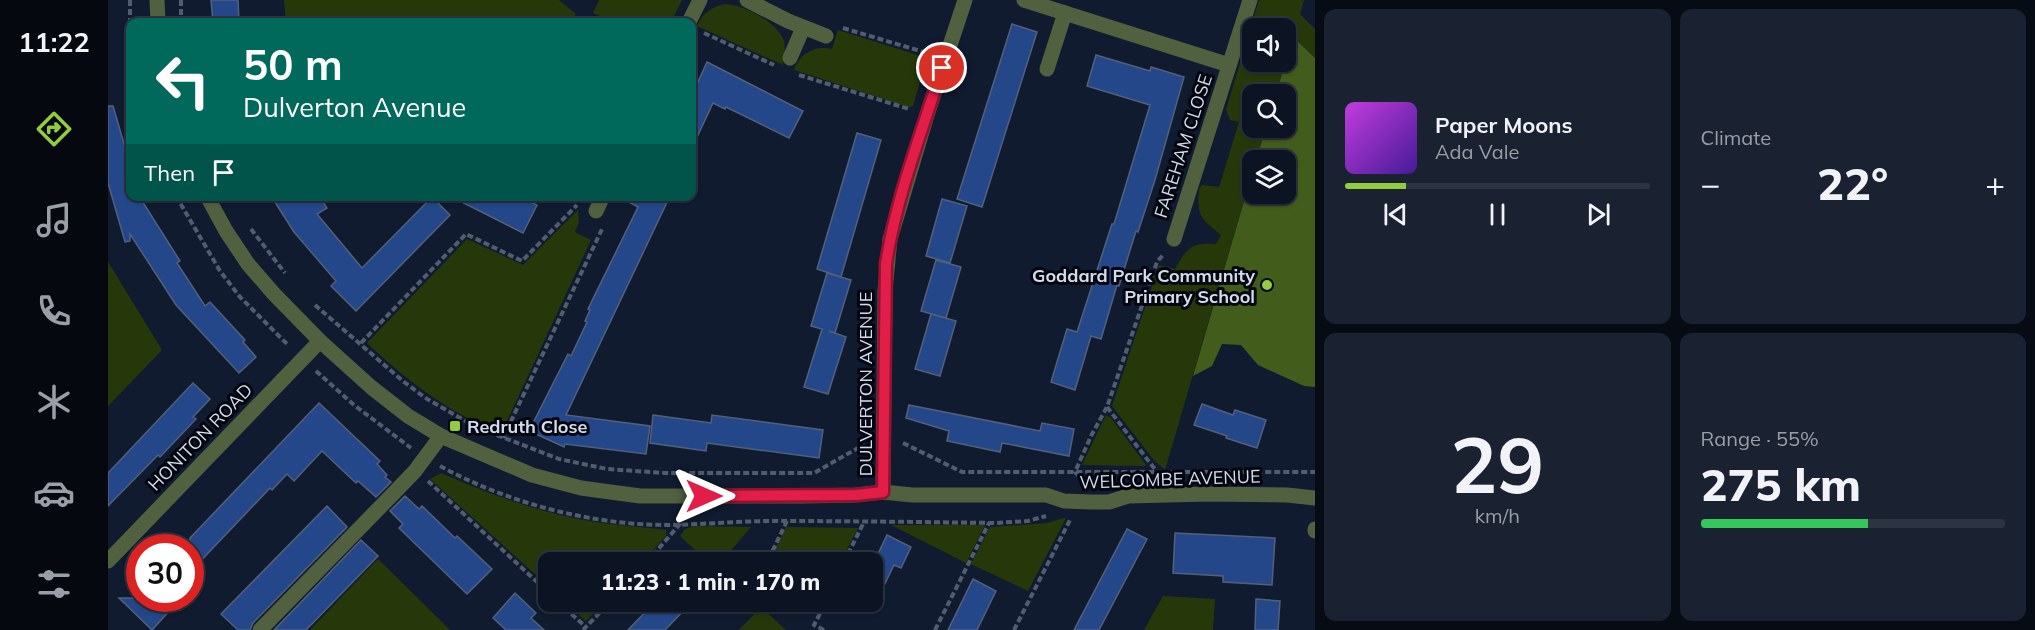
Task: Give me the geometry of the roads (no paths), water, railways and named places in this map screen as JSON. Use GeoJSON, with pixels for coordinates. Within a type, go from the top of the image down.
{"type":"FeatureCollection","features":[{"type":"Feature","properties":{"kind":"street"},"geometry":{"type":"LineString","coordinates":[[157,0],[158,18]]}},
{"type":"Feature","properties":{"kind":"street"},"geometry":{"type":"LineString","coordinates":[[691,18],[700,0]]}},
{"type":"Feature","properties":{"kind":"street"},"geometry":{"type":"LineString","coordinates":[[747,0],[803,28],[826,36]]}},
{"type":"Feature","properties":{"kind":"street","name":"DULVERTON AVENUE"},"geometry":{"type":"LineString","coordinates":[[883,492],[886,264],[892,229],[965,0]]}},
{"type":"Feature","properties":{"kind":"street","name":"FAREHAM CLOSE"},"geometry":{"type":"LineString","coordinates":[[1024,0],[1229,65]]}},
{"type":"Feature","properties":{"kind":"street","name":"FAREHAM CLOSE"},"geometry":{"type":"LineString","coordinates":[[1174,239],[1250,0]]}},
{"type":"Feature","properties":{"kind":"street"},"geometry":{"type":"LineString","coordinates":[[1047,69],[1065,13]]}},
{"type":"Feature","properties":{"kind":"street"},"geometry":{"type":"LineString","coordinates":[[788,64],[803,28]]}},
{"type":"Feature","properties":{"kind":"street","name":"WELCOMBE AVENUE"},"geometry":{"type":"LineString","coordinates":[[210,201],[248,264],[274,294],[320,341],[395,406],[441,436],[499,463],[558,483],[640,496],[856,495],[883,492],[912,495],[1046,495],[1064,501],[1091,502],[1109,502],[1128,496],[1208,494],[1287,495],[1315,498]]}},
{"type":"Feature","properties":{"kind":"street","name":"HONITON ROAD"},"geometry":{"type":"LineString","coordinates":[[108,561],[320,341]]}},
{"type":"Feature","properties":{"kind":"street"},"geometry":{"type":"LineString","coordinates":[[260,630],[415,471],[441,436]]}},
{"type":"Feature","properties":{"kind":"place","name":"Goddard Park Community Primary School"},"geometry":{"type":"Point","coordinates":[1267,285]}},
{"type":"Feature","properties":{"kind":"place","name":"Redruth Close"},"geometry":{"type":"Point","coordinates":[455,426]}}]}
